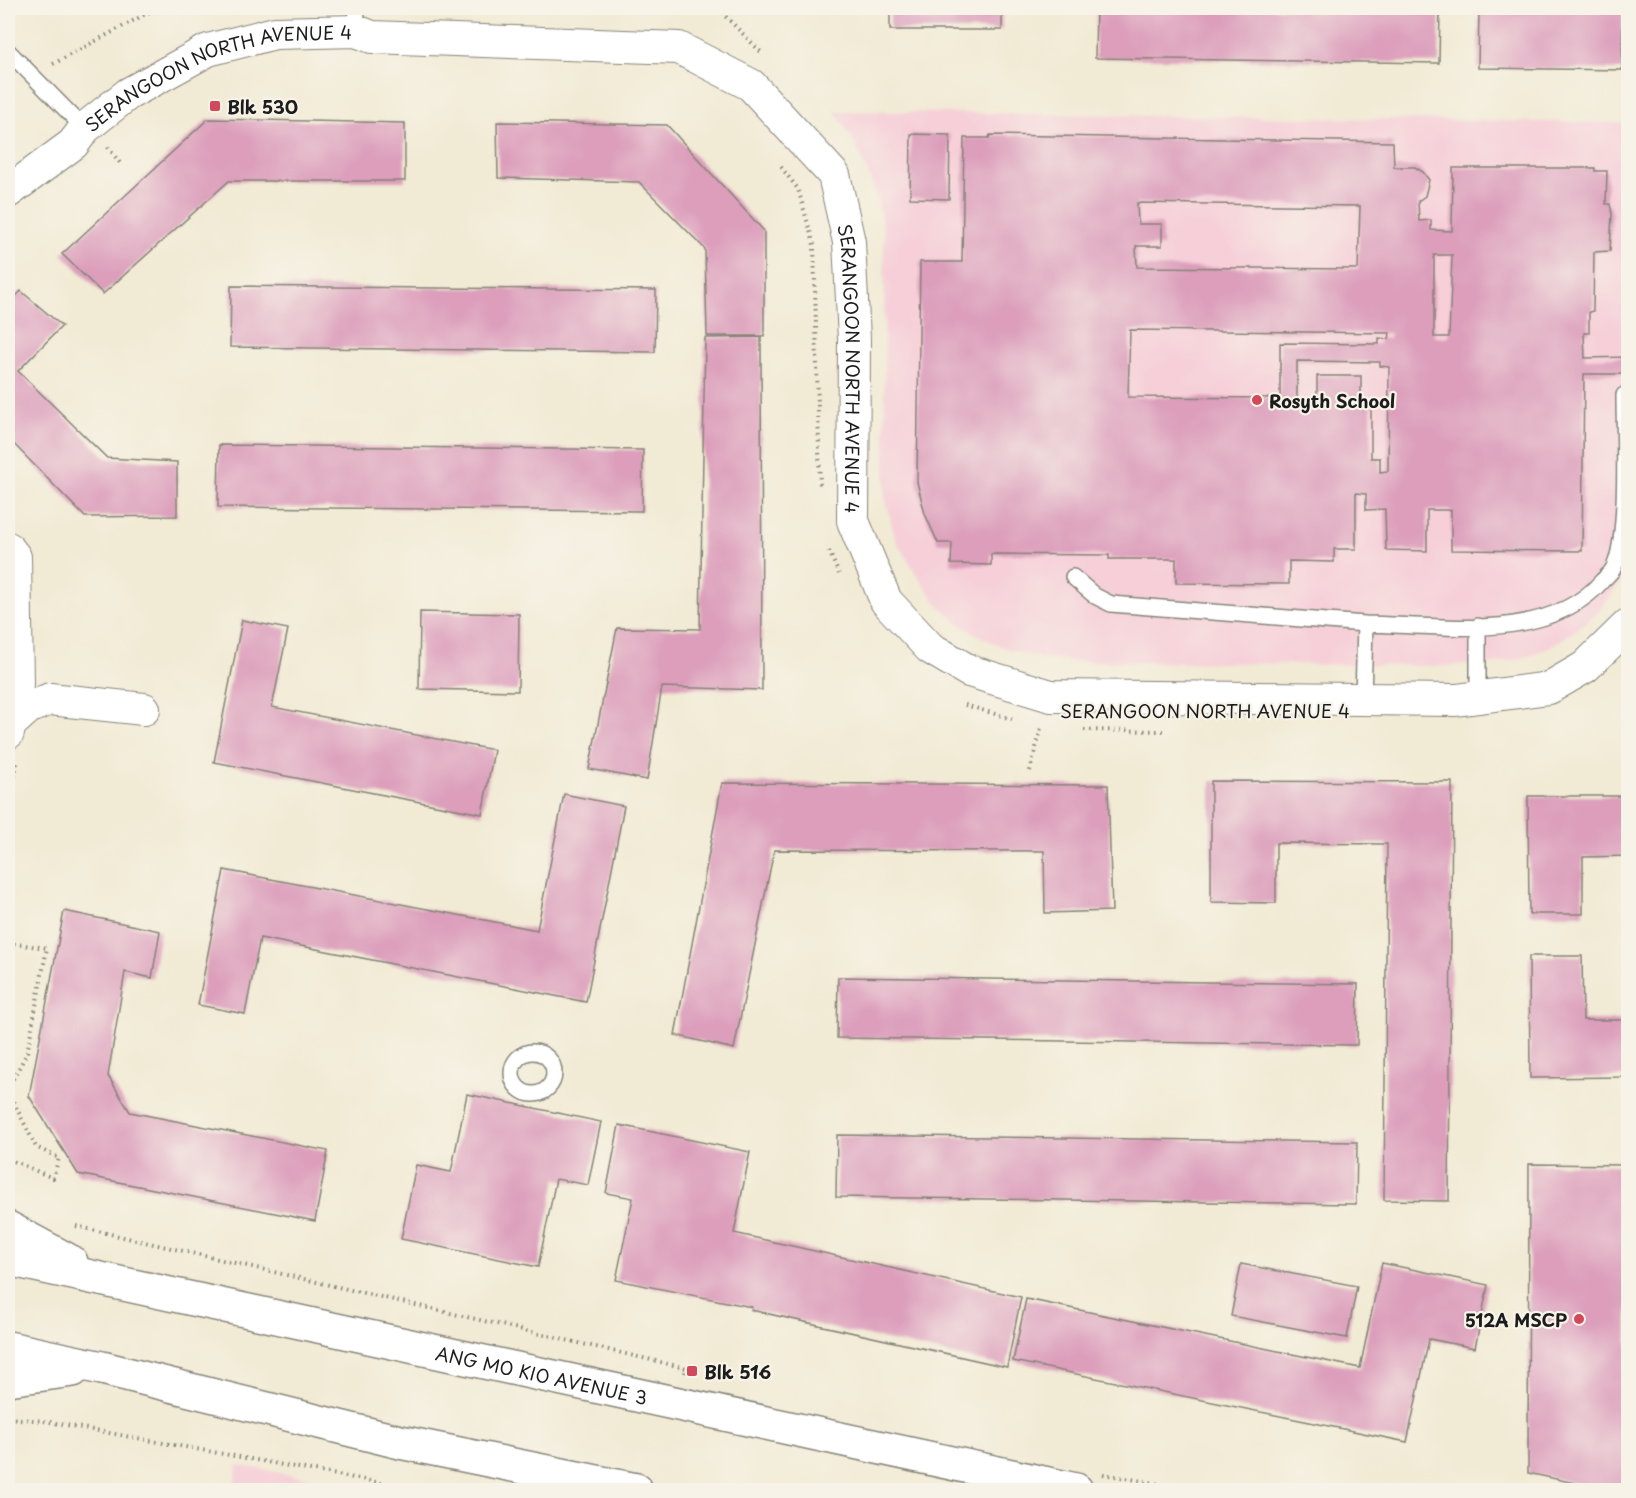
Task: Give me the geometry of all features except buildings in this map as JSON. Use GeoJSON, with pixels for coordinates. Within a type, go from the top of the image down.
{"type":"FeatureCollection","features":[{"type":"Feature","properties":{"kind":"highway"},"geometry":{"type":"LineString","coordinates":[[8,1228],[112,1284]]}},
{"type":"Feature","properties":{"kind":"highway","name":"ANG MO KIO AVENUE 3"},"geometry":{"type":"LineString","coordinates":[[8,1259],[112,1284],[459,1356],[1076,1491]]}},
{"type":"Feature","properties":{"kind":"highway"},"geometry":{"type":"LineString","coordinates":[[8,1348],[102,1368],[400,1442],[636,1491]]}},
{"type":"Feature","properties":{"kind":"highway"},"geometry":{"type":"LineString","coordinates":[[8,1379],[102,1368]]}},
{"type":"Feature","properties":{"kind":"street","name":"SERANGOON NORTH AVENUE 4"},"geometry":{"type":"LineString","coordinates":[[8,192],[94,142],[128,94],[208,50],[275,33],[360,30],[679,48],[750,85],[834,175],[849,242],[854,339],[854,520],[886,600],[930,648],[969,671],[1051,696],[1456,700],[1549,688],[1586,667],[1629,625]]}},
{"type":"Feature","properties":{"kind":"street","name":"SERANGOON NORTH AVENUE 4"},"geometry":{"type":"LineString","coordinates":[[801,142],[821,177],[838,243],[840,522],[873,601],[925,658],[971,688],[1049,710],[1458,711],[1552,698],[1581,684],[1629,637]]}},
{"type":"Feature","properties":{"kind":"street"},"geometry":{"type":"LineString","coordinates":[[8,548],[15,557],[17,684],[8,729]]}},
{"type":"Feature","properties":{"kind":"street"},"geometry":{"type":"LineString","coordinates":[[8,729],[28,708],[50,699],[144,709]]}},
{"type":"Feature","properties":{"kind":"lane"},"geometry":{"type":"LineString","coordinates":[[8,51],[94,142]]}},
{"type":"Feature","properties":{"kind":"lane"},"geometry":{"type":"LineString","coordinates":[[1073,577],[1095,596],[1111,604],[1365,624],[1478,626],[1524,624],[1557,614],[1592,593],[1614,567],[1622,528],[1624,395]]}},
{"type":"Feature","properties":{"kind":"lane"},"geometry":{"type":"LineString","coordinates":[[1363,699],[1365,624]]}},
{"type":"Feature","properties":{"kind":"lane"},"geometry":{"type":"LineString","coordinates":[[1478,626],[1478,698]]}},
{"type":"Feature","properties":{"kind":"path"},"geometry":{"type":"LineString","coordinates":[[8,99],[31,76],[153,10],[168,8]]}},
{"type":"Feature","properties":{"kind":"path"},"geometry":{"type":"LineString","coordinates":[[717,8],[767,58]]}},
{"type":"Feature","properties":{"kind":"path"},"geometry":{"type":"LineString","coordinates":[[94,142],[120,163]]}},
{"type":"Feature","properties":{"kind":"path"},"geometry":{"type":"LineString","coordinates":[[777,162],[798,189],[814,245],[820,495]]}},
{"type":"Feature","properties":{"kind":"path"},"geometry":{"type":"LineString","coordinates":[[827,544],[842,581]]}},
{"type":"Feature","properties":{"kind":"path"},"geometry":{"type":"LineString","coordinates":[[960,702],[1020,722]]}},
{"type":"Feature","properties":{"kind":"path"},"geometry":{"type":"LineString","coordinates":[[1030,725],[1052,728]]}},
{"type":"Feature","properties":{"kind":"path"},"geometry":{"type":"LineString","coordinates":[[1030,771],[1041,728]]}},
{"type":"Feature","properties":{"kind":"path"},"geometry":{"type":"LineString","coordinates":[[1076,730],[1165,731]]}},
{"type":"Feature","properties":{"kind":"path"},"geometry":{"type":"LineString","coordinates":[[8,943],[47,948],[27,1053],[8,1089],[36,1147],[58,1158],[53,1178],[8,1158]]}},
{"type":"Feature","properties":{"kind":"path"},"geometry":{"type":"LineString","coordinates":[[69,1224],[686,1368]]}},
{"type":"Feature","properties":{"kind":"path"},"geometry":{"type":"LineString","coordinates":[[8,1418],[44,1421],[419,1491]]}},
{"type":"Feature","properties":{"kind":"shaded area","name":"Rosyth School"},"geometry":{"type":"Polygon","coordinates":[[[835,111],[1628,123],[1628,572],[1597,613],[1572,633],[1545,649],[1519,659],[1493,664],[1439,666],[1074,661],[1038,657],[1007,649],[981,637],[958,623],[937,603],[896,541],[885,497],[884,231],[875,190],[855,143],[835,111]]]}},
{"type":"Feature","properties":{"kind":"shaded area"},"geometry":{"type":"Polygon","coordinates":[[[238,1465],[372,1490],[233,1490],[238,1465]]]}},
{"type":"Feature","properties":{"kind":"place","name":"Blk 530"},"geometry":{"type":"Point","coordinates":[215,106]}},
{"type":"Feature","properties":{"kind":"place","name":"Rosyth School"},"geometry":{"type":"Point","coordinates":[1257,400]}},
{"type":"Feature","properties":{"kind":"place","name":"512A MSCP"},"geometry":{"type":"Point","coordinates":[1579,1319]}},
{"type":"Feature","properties":{"kind":"place","name":"Blk 516"},"geometry":{"type":"Point","coordinates":[692,1371]}}]}
